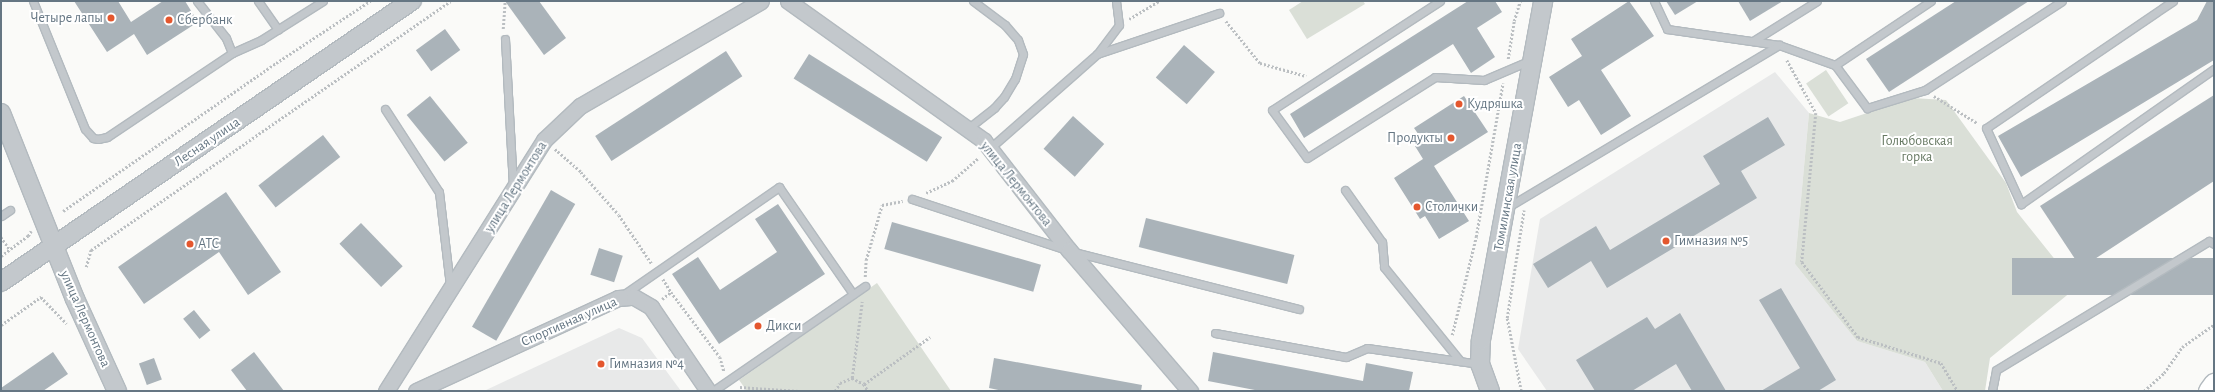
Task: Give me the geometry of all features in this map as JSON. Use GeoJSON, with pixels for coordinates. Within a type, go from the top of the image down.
{"type":"FeatureCollection","features":[{"type":"Feature","properties":{"kind":"main road"},"geometry":{"type":"LineString","coordinates":[[2208,391],[2214,384]]}},
{"type":"Feature","properties":{"kind":"street","name":"Лесная улица"},"geometry":{"type":"LineString","coordinates":[[1,282],[412,1]]}},
{"type":"Feature","properties":{"kind":"street","name":"улица Лермонтова"},"geometry":{"type":"LineString","coordinates":[[386,391],[513,192],[544,140],[580,106],[761,1]]}},
{"type":"Feature","properties":{"kind":"street","name":"улица Лермонтова"},"geometry":{"type":"LineString","coordinates":[[788,1],[990,149],[1069,250],[1190,391]]}},
{"type":"Feature","properties":{"kind":"street","name":"Томилинская улица"},"geometry":{"type":"LineString","coordinates":[[1490,391],[1480,364],[1480,340],[1507,208],[1543,1]]}},
{"type":"Feature","properties":{"kind":"street","name":"улица Лермонтова"},"geometry":{"type":"LineString","coordinates":[[1,113],[74,299],[117,391]]}},
{"type":"Feature","properties":{"kind":"street","name":"Спортивная улица"},"geometry":{"type":"LineString","coordinates":[[416,391],[618,298],[634,297],[651,307],[708,391]]}},
{"type":"Feature","properties":{"kind":"lane"},"geometry":{"type":"LineString","coordinates":[[33,1],[85,129],[93,138],[107,137],[232,53],[278,30],[324,1]]}},
{"type":"Feature","properties":{"kind":"lane"},"geometry":{"type":"LineString","coordinates":[[197,1],[226,38],[232,53]]}},
{"type":"Feature","properties":{"kind":"lane"},"geometry":{"type":"LineString","coordinates":[[258,1],[278,30]]}},
{"type":"Feature","properties":{"kind":"lane"},"geometry":{"type":"LineString","coordinates":[[966,130],[994,108],[1004,97],[1015,79],[1023,54],[1018,40],[1005,25],[973,1]]}},
{"type":"Feature","properties":{"kind":"lane"},"geometry":{"type":"LineString","coordinates":[[990,149],[1097,54],[1119,25],[1116,1]]}},
{"type":"Feature","properties":{"kind":"lane"},"geometry":{"type":"LineString","coordinates":[[1440,1],[1272,110],[1307,158],[1435,77],[1484,80],[1532,60]]}},
{"type":"Feature","properties":{"kind":"lane"},"geometry":{"type":"LineString","coordinates":[[1654,1],[1667,29],[1779,45],[1835,64],[1867,108],[1925,90],[2062,1]]}},
{"type":"Feature","properties":{"kind":"lane"},"geometry":{"type":"LineString","coordinates":[[1753,41],[1817,1]]}},
{"type":"Feature","properties":{"kind":"lane"},"geometry":{"type":"LineString","coordinates":[[1835,64],[1931,1]]}},
{"type":"Feature","properties":{"kind":"lane"},"geometry":{"type":"LineString","coordinates":[[2173,1],[1986,128],[2021,204],[2214,69]]}},
{"type":"Feature","properties":{"kind":"lane"},"geometry":{"type":"LineString","coordinates":[[1097,54],[1219,13]]}},
{"type":"Feature","properties":{"kind":"lane"},"geometry":{"type":"LineString","coordinates":[[505,39],[513,192]]}},
{"type":"Feature","properties":{"kind":"lane"},"geometry":{"type":"LineString","coordinates":[[1507,208],[1779,45]]}},
{"type":"Feature","properties":{"kind":"lane"},"geometry":{"type":"LineString","coordinates":[[385,109],[439,192],[451,289]]}},
{"type":"Feature","properties":{"kind":"lane"},"geometry":{"type":"LineString","coordinates":[[618,298],[779,187],[853,294]]}},
{"type":"Feature","properties":{"kind":"lane"},"geometry":{"type":"LineString","coordinates":[[1345,190],[1382,242],[1384,267],[1460,361]]}},
{"type":"Feature","properties":{"kind":"lane"},"geometry":{"type":"LineString","coordinates":[[912,199],[1069,250],[1299,309]]}},
{"type":"Feature","properties":{"kind":"lane"},"geometry":{"type":"LineString","coordinates":[[1,216],[10,210]]}},
{"type":"Feature","properties":{"kind":"lane"},"geometry":{"type":"LineString","coordinates":[[1992,391],[1996,370],[2209,241],[2214,244]]}},
{"type":"Feature","properties":{"kind":"lane"},"geometry":{"type":"LineString","coordinates":[[713,391],[864,286]]}},
{"type":"Feature","properties":{"kind":"lane"},"geometry":{"type":"LineString","coordinates":[[1215,333],[1346,357],[1367,348],[1480,364]]}},
{"type":"Feature","properties":{"kind":"path"},"geometry":{"type":"LineString","coordinates":[[63,211],[276,63],[370,1]]}},
{"type":"Feature","properties":{"kind":"path"},"geometry":{"type":"LineString","coordinates":[[86,267],[91,250],[450,1]]}},
{"type":"Feature","properties":{"kind":"path"},"geometry":{"type":"LineString","coordinates":[[505,1],[502,21],[505,39]]}},
{"type":"Feature","properties":{"kind":"path"},"geometry":{"type":"LineString","coordinates":[[1119,25],[1159,1]]}},
{"type":"Feature","properties":{"kind":"path"},"geometry":{"type":"LineString","coordinates":[[1449,348],[1474,243],[1514,21],[1520,1]]}},
{"type":"Feature","properties":{"kind":"path"},"geometry":{"type":"LineString","coordinates":[[1219,13],[1260,63],[1318,79]]}},
{"type":"Feature","properties":{"kind":"path"},"geometry":{"type":"LineString","coordinates":[[1779,45],[1816,113],[1802,262],[1858,337],[1941,363],[1958,391]]}},
{"type":"Feature","properties":{"kind":"path"},"geometry":{"type":"LineString","coordinates":[[1925,90],[1986,128]]}},
{"type":"Feature","properties":{"kind":"path"},"geometry":{"type":"LineString","coordinates":[[544,140],[581,172],[619,215],[671,292],[720,357],[727,381]]}},
{"type":"Feature","properties":{"kind":"path"},"geometry":{"type":"LineString","coordinates":[[852,378],[866,260],[882,205],[912,199],[952,181],[990,149]]}},
{"type":"Feature","properties":{"kind":"path"},"geometry":{"type":"LineString","coordinates":[[1,256],[28,236],[31,229]]}},
{"type":"Feature","properties":{"kind":"path"},"geometry":{"type":"LineString","coordinates":[[1,237],[10,250]]}},
{"type":"Feature","properties":{"kind":"path"},"geometry":{"type":"LineString","coordinates":[[651,307],[671,292]]}},
{"type":"Feature","properties":{"kind":"path"},"geometry":{"type":"LineString","coordinates":[[1,324],[41,297]]}},
{"type":"Feature","properties":{"kind":"path"},"geometry":{"type":"LineString","coordinates":[[2144,391],[2164,373],[2182,347],[2214,325]]}},
{"type":"Feature","properties":{"kind":"path"},"geometry":{"type":"LineString","coordinates":[[864,384],[930,337]]}},
{"type":"Feature","properties":{"kind":"path"},"geometry":{"type":"LineString","coordinates":[[835,391],[840,383],[852,378],[864,384],[868,391]]}},
{"type":"Feature","properties":{"kind":"path"},"geometry":{"type":"LineString","coordinates":[[737,388],[741,386],[799,391]]}},
{"type":"Feature","properties":{"kind":"shaded area","name":"Гимназия №5"},"geometry":{"type":"Polygon","coordinates":[[[1775,72],[1809,113],[1795,264],[1857,341],[1925,362],[1943,391],[1547,391],[1518,349],[1540,219],[1775,72]]]}},
{"type":"Feature","properties":{"kind":"shaded area","name":"Гимназия №4"},"geometry":{"type":"Polygon","coordinates":[[[619,328],[642,338],[681,391],[484,391],[619,328]]]}},
{"type":"Feature","properties":{"kind":"green space"},"geometry":{"type":"Polygon","coordinates":[[[1303,1],[1363,1],[1365,4],[1307,39],[1289,10],[1303,1]]]}},
{"type":"Feature","properties":{"kind":"green space"},"geometry":{"type":"Polygon","coordinates":[[[1826,70],[1848,103],[1828,117],[1806,83],[1826,70]]]}},
{"type":"Feature","properties":{"kind":"green space","name":"Голюбовская горка"},"geometry":{"type":"Polygon","coordinates":[[[1912,98],[1946,100],[2006,183],[2017,212],[2077,287],[1990,358],[1985,391],[1943,391],[1925,362],[1857,341],[1795,264],[1809,113],[1840,122],[1912,98]]]}},
{"type":"Feature","properties":{"kind":"green space"},"geometry":{"type":"Polygon","coordinates":[[[877,283],[951,391],[747,391],[739,380],[877,283]]]}},
{"type":"Feature","properties":{"kind":"building"},"geometry":{"type":"Polygon","coordinates":[[[74,1],[118,1],[131,22],[163,1],[185,1],[198,22],[147,55],[134,34],[107,52],[74,1]]]}},
{"type":"Feature","properties":{"kind":"building"},"geometry":{"type":"Polygon","coordinates":[[[505,1],[539,1],[566,38],[544,55],[505,1]]]}},
{"type":"Feature","properties":{"kind":"building"},"geometry":{"type":"Polygon","coordinates":[[[1468,1],[1495,1],[1502,12],[1477,28],[1495,57],[1471,73],[1453,44],[1304,138],[1290,114],[1468,1]]]}},
{"type":"Feature","properties":{"kind":"building"},"geometry":{"type":"Polygon","coordinates":[[[1629,1],[1654,36],[1601,70],[1631,116],[1601,135],[1579,100],[1568,107],[1549,77],[1582,56],[1571,39],[1629,1]]]}},
{"type":"Feature","properties":{"kind":"building"},"geometry":{"type":"Polygon","coordinates":[[[1666,1],[1698,1],[1675,15],[1666,1]]]}},
{"type":"Feature","properties":{"kind":"building"},"geometry":{"type":"Polygon","coordinates":[[[1738,1],[1783,1],[1750,21],[1738,1]]]}},
{"type":"Feature","properties":{"kind":"building"},"geometry":{"type":"Polygon","coordinates":[[[1956,1],[2029,1],[1889,92],[1866,59],[1956,1]]]}},
{"type":"Feature","properties":{"kind":"building"},"geometry":{"type":"Polygon","coordinates":[[[2207,1],[2214,1],[2214,60],[2021,177],[1998,136],[2197,20],[2207,1]]]}},
{"type":"Feature","properties":{"kind":"building"},"geometry":{"type":"Polygon","coordinates":[[[445,29],[460,50],[431,71],[416,50],[445,29]]]}},
{"type":"Feature","properties":{"kind":"building"},"geometry":{"type":"Polygon","coordinates":[[[1184,45],[1215,72],[1187,104],[1156,77],[1184,45]]]}},
{"type":"Feature","properties":{"kind":"building"},"geometry":{"type":"Polygon","coordinates":[[[726,51],[742,76],[612,161],[595,136],[726,51]]]}},
{"type":"Feature","properties":{"kind":"building"},"geometry":{"type":"Polygon","coordinates":[[[809,54],[942,137],[927,162],[794,79],[809,54]]]}},
{"type":"Feature","properties":{"kind":"building"},"geometry":{"type":"Polygon","coordinates":[[[2214,95],[2214,181],[2081,268],[2040,206],[2214,95]]]}},
{"type":"Feature","properties":{"kind":"building"},"geometry":{"type":"Polygon","coordinates":[[[430,96],[468,143],[444,162],[407,115],[430,96]]]}},
{"type":"Feature","properties":{"kind":"building"},"geometry":{"type":"Polygon","coordinates":[[[1464,96],[1488,132],[1434,166],[1469,221],[1439,239],[1425,216],[1420,219],[1394,178],[1423,159],[1415,146],[1423,141],[1414,128],[1464,96]]]}},
{"type":"Feature","properties":{"kind":"building"},"geometry":{"type":"Polygon","coordinates":[[[1073,116],[1104,144],[1075,177],[1044,149],[1073,116]]]}},
{"type":"Feature","properties":{"kind":"building"},"geometry":{"type":"Polygon","coordinates":[[[1768,117],[1785,145],[1741,171],[1757,198],[1607,288],[1591,261],[1548,288],[1533,264],[1596,226],[1610,250],[1720,184],[1703,156],[1768,117]]]}},
{"type":"Feature","properties":{"kind":"building"},"geometry":{"type":"Polygon","coordinates":[[[323,135],[340,157],[276,208],[258,185],[323,135]]]}},
{"type":"Feature","properties":{"kind":"building"},"geometry":{"type":"Polygon","coordinates":[[[551,190],[575,204],[496,341],[472,327],[551,190]]]}},
{"type":"Feature","properties":{"kind":"building","name":"АТС"},"geometry":{"type":"Polygon","coordinates":[[[226,192],[281,272],[248,295],[219,252],[144,304],[118,267],[226,192]]]}},
{"type":"Feature","properties":{"kind":"building"},"geometry":{"type":"Polygon","coordinates":[[[778,204],[825,274],[719,344],[672,274],[698,257],[720,290],[777,252],[755,219],[778,204]]]}},
{"type":"Feature","properties":{"kind":"building"},"geometry":{"type":"Polygon","coordinates":[[[1146,218],[1294,255],[1287,284],[1139,247],[1146,218]]]}},
{"type":"Feature","properties":{"kind":"building"},"geometry":{"type":"Polygon","coordinates":[[[892,222],[1041,265],[1033,292],[884,249],[892,222]]]}},
{"type":"Feature","properties":{"kind":"building"},"geometry":{"type":"Polygon","coordinates":[[[361,223],[403,266],[381,287],[339,244],[361,223]]]}},
{"type":"Feature","properties":{"kind":"building"},"geometry":{"type":"Polygon","coordinates":[[[599,248],[623,256],[614,282],[590,275],[599,248]]]}},
{"type":"Feature","properties":{"kind":"building"},"geometry":{"type":"Polygon","coordinates":[[[2012,258],[2214,258],[2214,295],[2012,295],[2012,258]]]}},
{"type":"Feature","properties":{"kind":"building"},"geometry":{"type":"Polygon","coordinates":[[[1781,288],[1836,380],[1818,391],[1761,391],[1800,368],[1759,300],[1781,288]]]}},
{"type":"Feature","properties":{"kind":"building"},"geometry":{"type":"Polygon","coordinates":[[[194,310],[210,330],[199,339],[183,319],[194,310]]]}},
{"type":"Feature","properties":{"kind":"building"},"geometry":{"type":"Polygon","coordinates":[[[1680,313],[1726,391],[1692,391],[1676,364],[1632,391],[1595,391],[1576,360],[1647,317],[1655,329],[1680,313]]]}},
{"type":"Feature","properties":{"kind":"building"},"geometry":{"type":"Polygon","coordinates":[[[53,352],[68,374],[43,391],[1,391],[1,388],[53,352]]]}},
{"type":"Feature","properties":{"kind":"building"},"geometry":{"type":"Polygon","coordinates":[[[254,352],[284,391],[247,391],[231,370],[254,352]]]}},
{"type":"Feature","properties":{"kind":"building"},"geometry":{"type":"Polygon","coordinates":[[[1213,352],[1363,381],[1366,363],[1413,372],[1409,391],[1260,391],[1208,381],[1213,352]]]}},
{"type":"Feature","properties":{"kind":"building"},"geometry":{"type":"Polygon","coordinates":[[[154,358],[162,380],[147,385],[139,363],[154,358]]]}},
{"type":"Feature","properties":{"kind":"building"},"geometry":{"type":"Polygon","coordinates":[[[994,358],[1142,385],[1141,391],[1003,391],[989,388],[994,358]]]}},
{"type":"Feature","properties":{"kind":"place","name":"Четыре лапы"},"geometry":{"type":"Point","coordinates":[111,18]}},
{"type":"Feature","properties":{"kind":"place","name":"Сбербанк"},"geometry":{"type":"Point","coordinates":[169,20]}},
{"type":"Feature","properties":{"kind":"place","name":"Кудряшка"},"geometry":{"type":"Point","coordinates":[1459,104]}},
{"type":"Feature","properties":{"kind":"place","name":"Продукты"},"geometry":{"type":"Point","coordinates":[1451,138]}},
{"type":"Feature","properties":{"kind":"place","name":"Столички"},"geometry":{"type":"Point","coordinates":[1417,207]}},
{"type":"Feature","properties":{"kind":"place","name":"Гимназия №5"},"geometry":{"type":"Point","coordinates":[1666,241]}},
{"type":"Feature","properties":{"kind":"place","name":"АТС"},"geometry":{"type":"Point","coordinates":[190,244]}},
{"type":"Feature","properties":{"kind":"place","name":"Дикси"},"geometry":{"type":"Point","coordinates":[758,326]}},
{"type":"Feature","properties":{"kind":"place","name":"Гимназия №4"},"geometry":{"type":"Point","coordinates":[601,364]}}]}
